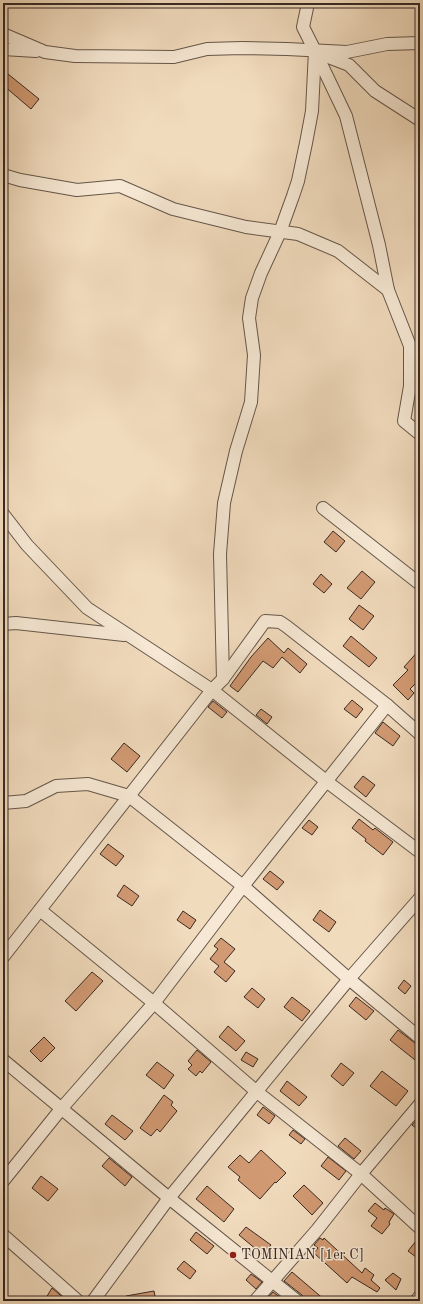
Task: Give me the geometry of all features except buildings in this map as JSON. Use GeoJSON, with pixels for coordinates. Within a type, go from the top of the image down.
{"type":"FeatureCollection","features":[{"type":"Feature","properties":{"kind":"street"},"geometry":{"type":"LineString","coordinates":[[308,3],[303,27],[346,116],[379,245],[388,290],[410,346],[410,386],[404,421],[420,434]]}},
{"type":"Feature","properties":{"kind":"street"},"geometry":{"type":"LineString","coordinates":[[3,34],[45,52]]}},
{"type":"Feature","properties":{"kind":"street"},"geometry":{"type":"LineString","coordinates":[[3,49],[75,56],[174,57],[207,49],[288,49],[347,52],[387,44],[420,43]]}},
{"type":"Feature","properties":{"kind":"street"},"geometry":{"type":"LineString","coordinates":[[315,51],[349,65],[375,91],[420,120]]}},
{"type":"Feature","properties":{"kind":"street"},"geometry":{"type":"LineString","coordinates":[[223,679],[220,554],[224,503],[236,451],[251,402],[254,355],[249,318],[252,298],[261,273],[280,232],[298,181],[312,111],[315,51]]}},
{"type":"Feature","properties":{"kind":"street"},"geometry":{"type":"LineString","coordinates":[[3,175],[20,180],[77,190],[120,186],[173,209],[246,227],[298,234],[338,251],[388,290]]}},
{"type":"Feature","properties":{"kind":"street"},"geometry":{"type":"LineString","coordinates":[[323,508],[420,584]]}},
{"type":"Feature","properties":{"kind":"street"},"geometry":{"type":"LineString","coordinates":[[3,514],[27,546],[87,608],[212,690],[326,781],[420,852]]}},
{"type":"Feature","properties":{"kind":"street"},"geometry":{"type":"LineString","coordinates":[[3,957],[212,690],[223,679],[265,621],[280,622],[286,626],[420,734]]}},
{"type":"Feature","properties":{"kind":"street"},"geometry":{"type":"LineString","coordinates":[[3,624],[16,623],[127,635]]}},
{"type":"Feature","properties":{"kind":"street"},"geometry":{"type":"LineString","coordinates":[[3,1180],[61,1109],[154,1003],[243,886],[387,706]]}},
{"type":"Feature","properties":{"kind":"street"},"geometry":{"type":"LineString","coordinates":[[3,803],[26,801],[56,786],[88,784],[129,796],[243,886],[349,979],[420,1038]]}},
{"type":"Feature","properties":{"kind":"street"},"geometry":{"type":"LineString","coordinates":[[93,1301],[170,1198],[349,979],[420,898]]}},
{"type":"Feature","properties":{"kind":"street"},"geometry":{"type":"LineString","coordinates":[[40,910],[154,1003],[257,1092],[361,1174],[420,1228]]}},
{"type":"Feature","properties":{"kind":"street"},"geometry":{"type":"LineString","coordinates":[[3,1060],[297,1301]]}},
{"type":"Feature","properties":{"kind":"street"},"geometry":{"type":"LineString","coordinates":[[254,1301],[316,1230],[420,1104]]}},
{"type":"Feature","properties":{"kind":"street"},"geometry":{"type":"LineString","coordinates":[[3,1236],[78,1301]]}},
{"type":"Feature","properties":{"kind":"street"},"geometry":{"type":"LineString","coordinates":[[416,1301],[420,1296]]}},
{"type":"Feature","properties":{"kind":"place","name":"TOMINIAN [1er C]"},"geometry":{"type":"Point","coordinates":[233,1255]}}]}
